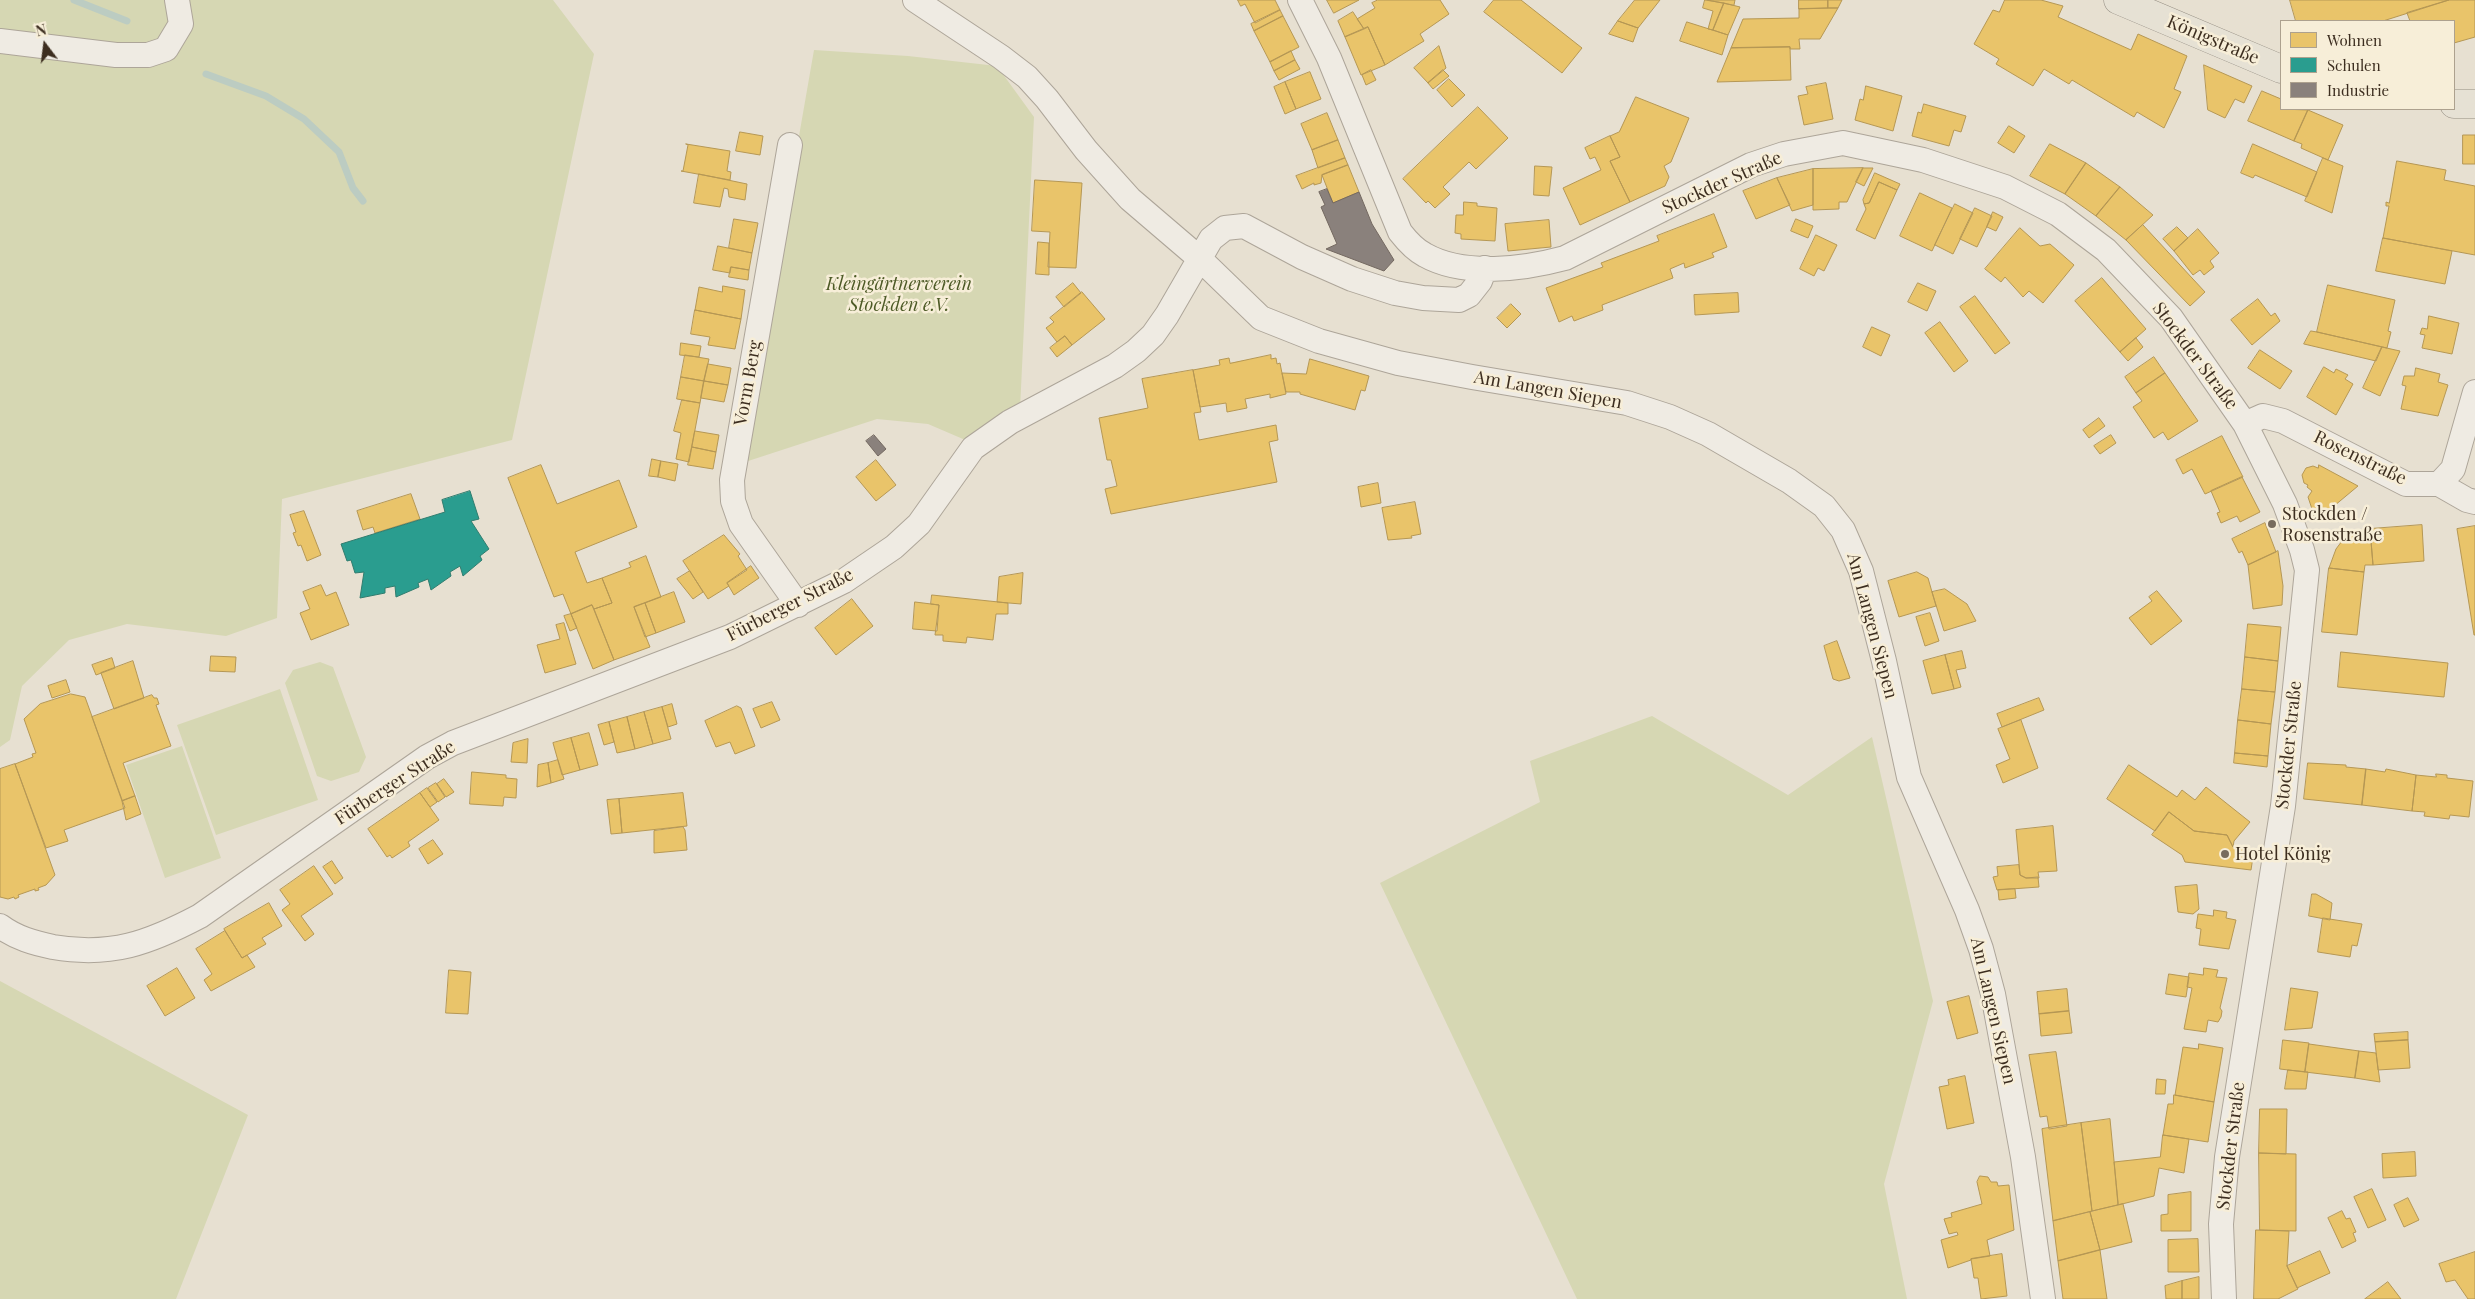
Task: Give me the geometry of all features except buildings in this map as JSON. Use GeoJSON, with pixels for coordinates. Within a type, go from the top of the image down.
{"type":"FeatureCollection","features":[{"type":"Feature","properties":{"kind":"main road","name":"Königstraße"},"geometry":{"type":"LineString","coordinates":[[2118,0],[2280,69]]}},
{"type":"Feature","properties":{"kind":"main road"},"geometry":{"type":"LineString","coordinates":[[2455,104],[2475,104]]}},
{"type":"Feature","properties":{"kind":"street"},"geometry":{"type":"LineString","coordinates":[[0,41],[116,55],[148,55],[166,49],[181,24],[177,0]]}},
{"type":"Feature","properties":{"kind":"street","name":"Am Langen Siepen"},"geometry":{"type":"LineString","coordinates":[[915,0],[1001,57],[1027,77],[1047,99],[1086,150],[1130,199],[1199,258],[1261,318],[1318,341],[1398,363],[1627,403],[1670,417],[1708,434],[1790,481],[1824,506],[1843,530],[1861,570],[1884,661],[1909,777],[1967,910],[1981,949],[1993,994],[2023,1157],[2044,1299]]}},
{"type":"Feature","properties":{"kind":"street","name":"Stockder Straße"},"geometry":{"type":"LineString","coordinates":[[1300,0],[1329,58],[1400,232],[1412,246],[1425,255],[1444,263],[1485,268],[1533,266],[1565,258],[1751,166],[1784,154],[1843,143],[1866,146],[1982,178],[2005,186],[2058,214],[2106,250],[2170,318],[2245,424],[2285,504],[2302,550],[2307,570],[2283,806],[2227,1157],[2221,1224],[2224,1299]]}},
{"type":"Feature","properties":{"kind":"street","name":"Vorm Berg"},"geometry":{"type":"LineString","coordinates":[[790,145],[732,480],[733,501],[741,524],[798,605]]}},
{"type":"Feature","properties":{"kind":"street","name":"Fürberger Straße"},"geometry":{"type":"LineString","coordinates":[[0,926],[32,943],[88,951],[130,946],[168,933],[200,916],[227,898],[427,757],[446,747],[730,637],[844,581],[894,547],[930,511],[942,490],[973,448],[1010,422],[1115,366],[1136,352],[1153,335],[1167,315],[1211,239],[1225,228],[1244,226],[1302,257],[1352,279],[1395,293],[1423,298],[1460,300],[1469,295],[1480,281],[1485,268]]}},
{"type":"Feature","properties":{"kind":"street"},"geometry":{"type":"LineString","coordinates":[[2439,484],[2453,469],[2475,392]]}},
{"type":"Feature","properties":{"kind":"street","name":"Rosenstraße"},"geometry":{"type":"LineString","coordinates":[[2245,424],[2262,416],[2283,420],[2406,484],[2439,484],[2475,502]]}},
{"type":"Feature","properties":{"kind":"green space"},"geometry":{"type":"Polygon","coordinates":[[[0,0],[553,0],[594,54],[512,440],[282,499],[277,618],[226,636],[127,624],[69,640],[22,686],[10,740],[0,747],[0,0]]]}},
{"type":"Feature","properties":{"kind":"green space","name":"Kleingärtnerverein Stockden e.V."},"geometry":{"type":"Polygon","coordinates":[[[814,50],[908,56],[997,66],[1034,117],[1020,409],[970,442],[928,424],[877,419],[742,463],[814,50]]]}},
{"type":"Feature","properties":{"kind":"green space"},"geometry":{"type":"Polygon","coordinates":[[[320,662],[333,667],[366,757],[359,772],[331,781],[317,776],[285,683],[293,670],[320,662]]]}},
{"type":"Feature","properties":{"kind":"green space"},"geometry":{"type":"Polygon","coordinates":[[[280,689],[318,800],[216,835],[177,725],[280,689]]]}},
{"type":"Feature","properties":{"kind":"green space"},"geometry":{"type":"Polygon","coordinates":[[[1652,716],[1788,795],[1872,737],[1933,1001],[1884,1184],[1907,1299],[1577,1299],[1380,883],[1540,802],[1530,761],[1652,716]]]}},
{"type":"Feature","properties":{"kind":"green space"},"geometry":{"type":"Polygon","coordinates":[[[182,746],[221,858],[165,878],[126,765],[182,746]]]}},
{"type":"Feature","properties":{"kind":"green space"},"geometry":{"type":"Polygon","coordinates":[[[0,981],[248,1115],[176,1299],[0,1299],[0,981]]]}},
{"type":"Feature","properties":{"kind":"waterway"},"geometry":{"type":"LineString","coordinates":[[74,0],[127,21]]}},
{"type":"Feature","properties":{"kind":"waterway"},"geometry":{"type":"LineString","coordinates":[[206,74],[266,96],[304,119],[339,152],[353,188],[363,201]]}},
{"type":"Feature","properties":{"kind":"place","name":"Stockden / Rosenstraße"},"geometry":{"type":"Point","coordinates":[2272,524]}},
{"type":"Feature","properties":{"kind":"place","name":"Hotel König"},"geometry":{"type":"Point","coordinates":[2225,854]}}]}
